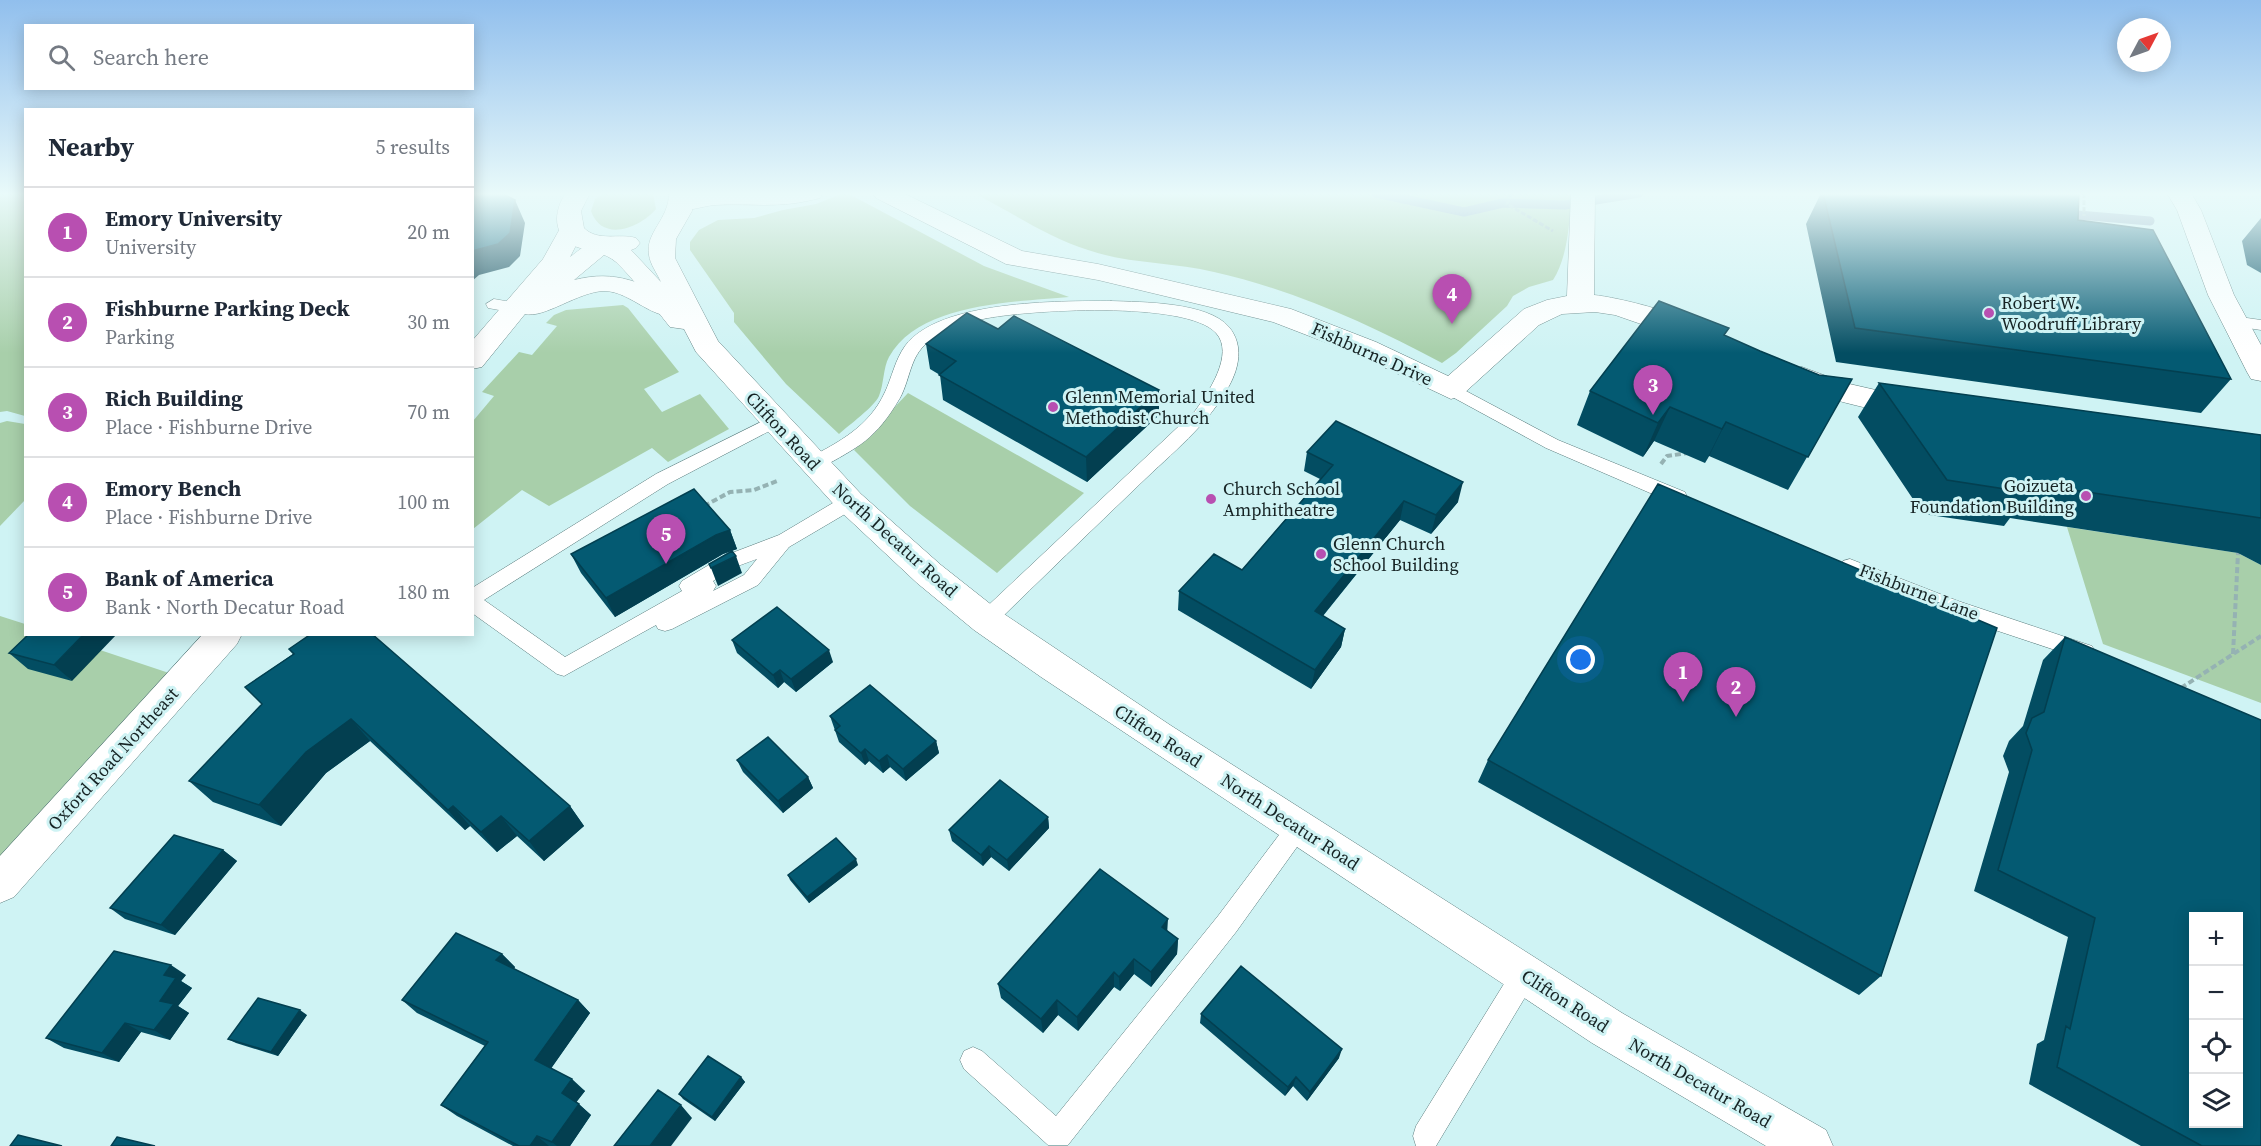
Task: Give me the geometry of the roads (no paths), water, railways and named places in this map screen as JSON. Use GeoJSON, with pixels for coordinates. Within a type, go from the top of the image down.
{"type":"FeatureCollection","features":[{"type":"Feature","properties":{"kind":"street"},"geometry":{"type":"LineString","coordinates":[[482,346],[554,262],[560,246]]}},
{"type":"Feature","properties":{"kind":"street"},"geometry":{"type":"LineString","coordinates":[[514,306],[603,246]]}},
{"type":"Feature","properties":{"kind":"street"},"geometry":{"type":"LineString","coordinates":[[607,246],[625,257],[706,346]]}},
{"type":"Feature","properties":{"kind":"street","name":"Clifton Road"},"geometry":{"type":"LineString","coordinates":[[660,246],[663,258],[706,346],[773,422]]}},
{"type":"Feature","properties":{"kind":"street","name":"Fishburne Drive"},"geometry":{"type":"LineString","coordinates":[[992,246],[1015,258],[1098,272],[1207,308],[1281,315],[1366,348],[1450,389],[1538,313],[1580,304],[1610,305],[1632,310],[1711,340]]}},
{"type":"Feature","properties":{"kind":"street"},"geometry":{"type":"LineString","coordinates":[[1580,304],[1582,246]]}},
{"type":"Feature","properties":{"kind":"street"},"geometry":{"type":"LineString","coordinates":[[2203,246],[2233,321],[2261,372]]}},
{"type":"Feature","properties":{"kind":"street"},"geometry":{"type":"LineString","coordinates":[[514,306],[598,283],[618,284],[670,309]]}},
{"type":"Feature","properties":{"kind":"street"},"geometry":{"type":"LineString","coordinates":[[1775,366],[1839,391],[1892,404],[1939,411]]}},
{"type":"Feature","properties":{"kind":"street"},"geometry":{"type":"LineString","coordinates":[[773,422],[813,464]]}},
{"type":"Feature","properties":{"kind":"street","name":"Clifton Road"},"geometry":{"type":"LineString","coordinates":[[813,464],[850,502],[929,574],[986,620],[1062,674],[1617,1034],[1810,1146]]}},
{"type":"Feature","properties":{"kind":"street","name":"Oxford Road Northeast"},"geometry":{"type":"LineString","coordinates":[[0,884],[223,636]]}},
{"type":"Feature","properties":{"kind":"lane"},"geometry":{"type":"LineString","coordinates":[[813,464],[859,439],[893,395],[902,365],[915,344],[932,332],[972,317],[1035,308],[1116,305],[1207,308],[1228,341],[1226,376],[1218,393],[1201,415],[986,620]]}},
{"type":"Feature","properties":{"kind":"lane"},"geometry":{"type":"LineString","coordinates":[[2233,321],[2261,325]]}},
{"type":"Feature","properties":{"kind":"lane"},"geometry":{"type":"LineString","coordinates":[[1450,389],[1552,444],[1701,506]]}},
{"type":"Feature","properties":{"kind":"lane"},"geometry":{"type":"LineString","coordinates":[[474,599],[662,479],[773,422]]}},
{"type":"Feature","properties":{"kind":"lane"},"geometry":{"type":"LineString","coordinates":[[738,568],[850,502]]}},
{"type":"Feature","properties":{"kind":"lane"},"geometry":{"type":"LineString","coordinates":[[564,668],[712,601],[751,580],[783,541]]}},
{"type":"Feature","properties":{"kind":"lane"},"geometry":{"type":"LineString","coordinates":[[628,632],[699,578],[732,561],[783,541]]}},
{"type":"Feature","properties":{"kind":"lane","name":"Fishburne Lane"},"geometry":{"type":"LineString","coordinates":[[1832,558],[1951,607],[2107,661]]}},
{"type":"Feature","properties":{"kind":"lane"},"geometry":{"type":"LineString","coordinates":[[564,668],[706,586]]}},
{"type":"Feature","properties":{"kind":"lane"},"geometry":{"type":"LineString","coordinates":[[474,601],[564,668]]}},
{"type":"Feature","properties":{"kind":"lane"},"geometry":{"type":"LineString","coordinates":[[974,1060],[1058,1135],[1227,924],[1299,826]]}},
{"type":"Feature","properties":{"kind":"lane"},"geometry":{"type":"LineString","coordinates":[[1426,1136],[1524,975]]}},
{"type":"Feature","properties":{"kind":"place","name":"Robert W. Woodruff Library"},"geometry":{"type":"Point","coordinates":[1989,313]}},
{"type":"Feature","properties":{"kind":"place","name":"Emory Bench"},"geometry":{"type":"Point","coordinates":[1452,324]}},
{"type":"Feature","properties":{"kind":"place","name":"Glenn Memorial United Methodist Church"},"geometry":{"type":"Point","coordinates":[1053,407]}},
{"type":"Feature","properties":{"kind":"place","name":"Rich Building"},"geometry":{"type":"Point","coordinates":[1653,415]}},
{"type":"Feature","properties":{"kind":"place","name":"Goizueta Foundation Building"},"geometry":{"type":"Point","coordinates":[2086,496]}},
{"type":"Feature","properties":{"kind":"place","name":"Church School Amphitheatre"},"geometry":{"type":"Point","coordinates":[1211,499]}},
{"type":"Feature","properties":{"kind":"place","name":"Glenn Church School Building"},"geometry":{"type":"Point","coordinates":[1321,554]}},
{"type":"Feature","properties":{"kind":"place","name":"Bank of America"},"geometry":{"type":"Point","coordinates":[666,564]}},
{"type":"Feature","properties":{"kind":"place","name":"Emory University"},"geometry":{"type":"Point","coordinates":[1683,702]}},
{"type":"Feature","properties":{"kind":"place","name":"Fishburne Parking Deck"},"geometry":{"type":"Point","coordinates":[1736,717]}}]}
